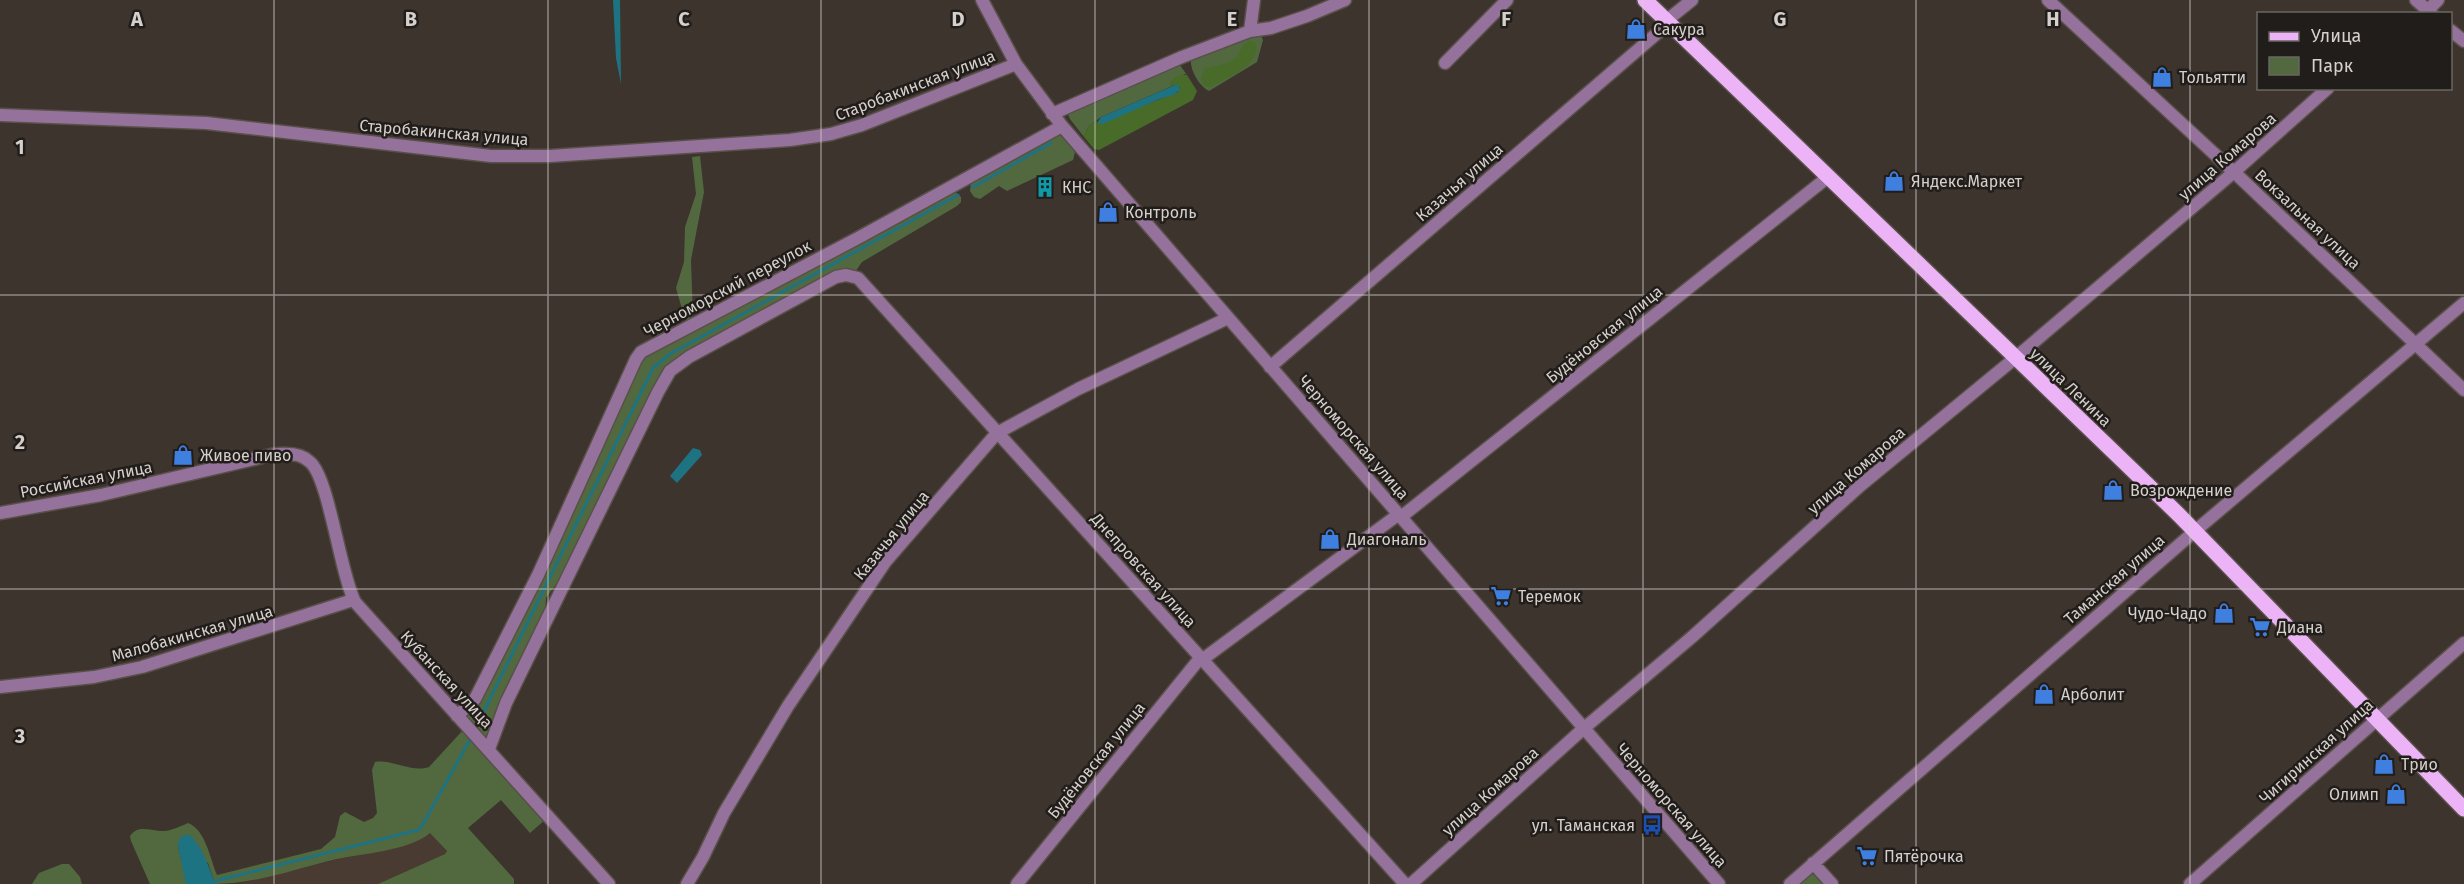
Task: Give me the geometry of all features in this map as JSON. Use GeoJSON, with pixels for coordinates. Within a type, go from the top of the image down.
{"type":"FeatureCollection","features":[{"type":"Feature","properties":{"kind":"main road","name":"улица Ленина"},"geometry":{"type":"LineString","coordinates":[[1645,0],[2014,359],[2195,531],[2464,809]]}},
{"type":"Feature","properties":{"kind":"street","name":"Черноморская улица"},"geometry":{"type":"LineString","coordinates":[[982,0],[1016,64],[1062,126],[1719,884]]}},
{"type":"Feature","properties":{"kind":"street"},"geometry":{"type":"LineString","coordinates":[[1250,31],[1254,0]]}},
{"type":"Feature","properties":{"kind":"street"},"geometry":{"type":"LineString","coordinates":[[1052,114],[1182,57],[1250,31],[1271,28],[1307,16],[1345,0]]}},
{"type":"Feature","properties":{"kind":"street"},"geometry":{"type":"LineString","coordinates":[[1445,63],[1507,0]]}},
{"type":"Feature","properties":{"kind":"street","name":"Казачья улица"},"geometry":{"type":"LineString","coordinates":[[1270,367],[1692,0]]}},
{"type":"Feature","properties":{"kind":"street","name":"Вокзальная улица"},"geometry":{"type":"LineString","coordinates":[[2048,0],[2464,390]]}},
{"type":"Feature","properties":{"kind":"street"},"geometry":{"type":"LineString","coordinates":[[2422,9],[2438,0]]}},
{"type":"Feature","properties":{"kind":"street"},"geometry":{"type":"LineString","coordinates":[[2452,31],[2464,41]]}},
{"type":"Feature","properties":{"kind":"street","name":"Старобакинская улица"},"geometry":{"type":"LineString","coordinates":[[0,115],[206,123],[491,156],[550,156],[790,140],[831,134],[862,125],[1016,64]]}},
{"type":"Feature","properties":{"kind":"street","name":"улица Комарова"},"geometry":{"type":"LineString","coordinates":[[1411,884],[1583,729],[1692,637],[1861,484],[2014,359],[2234,172],[2326,90]]}},
{"type":"Feature","properties":{"kind":"street","name":"Черноморский переулок"},"geometry":{"type":"LineString","coordinates":[[458,716],[475,699],[538,575],[641,352],[858,238],[1062,126]]}},
{"type":"Feature","properties":{"kind":"street","name":"Будёновская улица"},"geometry":{"type":"LineString","coordinates":[[1017,884],[1202,658],[1400,515],[1828,177]]}},
{"type":"Feature","properties":{"kind":"street","name":"Днепровская улица"},"geometry":{"type":"LineString","coordinates":[[489,749],[506,704],[670,371],[689,357],[836,277],[846,275],[858,278],[1405,884]]}},
{"type":"Feature","properties":{"kind":"street","name":"Таманская улица"},"geometry":{"type":"LineString","coordinates":[[1790,884],[2195,531],[2464,303]]}},
{"type":"Feature","properties":{"kind":"street","name":"Казачья улица"},"geometry":{"type":"LineString","coordinates":[[687,884],[724,813],[788,706],[886,561],[997,433],[1078,389],[1228,318]]}},
{"type":"Feature","properties":{"kind":"street","name":"Российская улица"},"geometry":{"type":"LineString","coordinates":[[0,513],[101,495],[271,455],[296,455],[308,460],[315,467]]}},
{"type":"Feature","properties":{"kind":"street","name":"Кубанская улица"},"geometry":{"type":"LineString","coordinates":[[315,467],[323,488],[346,581],[353,600],[609,884]]}},
{"type":"Feature","properties":{"kind":"street","name":"Малобакинская улица"},"geometry":{"type":"LineString","coordinates":[[0,687],[94,677],[142,667],[353,600]]}},
{"type":"Feature","properties":{"kind":"street","name":"Чигиринская улица"},"geometry":{"type":"LineString","coordinates":[[2190,884],[2464,643]]}},
{"type":"Feature","properties":{"kind":"street"},"geometry":{"type":"LineString","coordinates":[[1813,863],[1832,884]]}},
{"type":"Feature","properties":{"kind":"shaded area"},"geometry":{"type":"Polygon","coordinates":[[[430,832],[447,851],[445,854],[378,884],[237,884],[398,847],[416,841],[430,832]]]}},
{"type":"Feature","properties":{"kind":"green space"},"geometry":{"type":"Polygon","coordinates":[[[1256,35],[1261,36],[1263,40],[1257,62],[1209,91],[1199,82],[1191,60],[1256,35]]]}},
{"type":"Feature","properties":{"kind":"green space"},"geometry":{"type":"Polygon","coordinates":[[[1250,40],[1256,43],[1256,51],[1248,64],[1234,75],[1211,87],[1204,86],[1201,78],[1204,69],[1231,61],[1250,40]]]}},
{"type":"Feature","properties":{"kind":"green space"},"geometry":{"type":"Polygon","coordinates":[[[1179,64],[1187,75],[1170,82],[1170,87],[1101,117],[1088,127],[1084,137],[1070,119],[1068,114],[1071,111],[1179,64]]]}},
{"type":"Feature","properties":{"kind":"green space"},"geometry":{"type":"Polygon","coordinates":[[[1178,75],[1187,75],[1197,91],[1193,100],[1099,150],[1094,149],[1084,137],[1088,127],[1097,120],[1097,123],[1178,92],[1180,87],[1175,85],[1170,87],[1170,82],[1178,75]]]}},
{"type":"Feature","properties":{"kind":"green space"},"geometry":{"type":"Polygon","coordinates":[[[1058,132],[1075,152],[1073,160],[1007,191],[999,186],[980,199],[974,197],[970,191],[971,181],[1058,132]]]}},
{"type":"Feature","properties":{"kind":"green space"},"geometry":{"type":"Polygon","coordinates":[[[700,156],[704,192],[691,260],[693,319],[686,323],[676,288],[684,262],[685,227],[696,194],[692,157],[700,156]]]}},
{"type":"Feature","properties":{"kind":"green space"},"geometry":{"type":"Polygon","coordinates":[[[953,190],[961,197],[961,202],[957,206],[862,262],[855,272],[674,363],[560,579],[546,598],[545,616],[487,739],[465,716],[637,369],[647,355],[953,190]]]}},
{"type":"Feature","properties":{"kind":"green space"},"geometry":{"type":"Polygon","coordinates":[[[464,729],[546,819],[530,833],[501,800],[468,828],[514,879],[514,884],[378,884],[445,854],[447,851],[430,833],[398,848],[337,859],[262,878],[215,884],[208,863],[178,846],[187,884],[150,884],[131,841],[130,836],[137,830],[165,831],[188,823],[203,838],[217,875],[321,849],[335,837],[340,816],[345,812],[364,822],[373,818],[377,813],[372,770],[375,762],[388,762],[416,768],[429,767],[464,729]]]}},
{"type":"Feature","properties":{"kind":"green space"},"geometry":{"type":"Polygon","coordinates":[[[62,864],[69,864],[80,877],[82,884],[32,884],[39,873],[62,864]]]}},
{"type":"Feature","properties":{"kind":"green space"},"geometry":{"type":"Polygon","coordinates":[[[1812,872],[1823,884],[1800,884],[1812,872]]]}},
{"type":"Feature","properties":{"kind":"water"},"geometry":{"type":"Polygon","coordinates":[[[613,0],[620,0],[621,84],[616,58],[613,0]]]}},
{"type":"Feature","properties":{"kind":"water"},"geometry":{"type":"Polygon","coordinates":[[[1179,85],[1180,90],[1173,95],[1103,124],[1097,123],[1101,117],[1179,85]]]}},
{"type":"Feature","properties":{"kind":"water"},"geometry":{"type":"Polygon","coordinates":[[[693,448],[700,450],[702,455],[677,483],[670,476],[693,448]]]}},
{"type":"Feature","properties":{"kind":"water"},"geometry":{"type":"Polygon","coordinates":[[[184,835],[190,835],[199,846],[215,884],[186,884],[178,846],[179,839],[184,835]]]}},
{"type":"Feature","properties":{"kind":"waterway"},"geometry":{"type":"LineString","coordinates":[[973,187],[1051,143]]}},
{"type":"Feature","properties":{"kind":"waterway"},"geometry":{"type":"LineString","coordinates":[[482,715],[653,368],[670,354],[958,195]]}},
{"type":"Feature","properties":{"kind":"waterway"},"geometry":{"type":"LineString","coordinates":[[211,882],[418,830],[469,741]]}},
{"type":"Feature","properties":{"kind":"place","name":"Сакура"},"geometry":{"type":"Point","coordinates":[1636,29]}},
{"type":"Feature","properties":{"kind":"place","name":"Тольятти"},"geometry":{"type":"Point","coordinates":[2162,77]}},
{"type":"Feature","properties":{"kind":"place","name":"Яндекс.Маркет"},"geometry":{"type":"Point","coordinates":[1894,181]}},
{"type":"Feature","properties":{"kind":"place","name":"КНС"},"geometry":{"type":"Point","coordinates":[1045,187]}},
{"type":"Feature","properties":{"kind":"place","name":"Контроль"},"geometry":{"type":"Point","coordinates":[1108,212]}},
{"type":"Feature","properties":{"kind":"place","name":"Живое пиво"},"geometry":{"type":"Point","coordinates":[183,455]}},
{"type":"Feature","properties":{"kind":"place","name":"Возрождение"},"geometry":{"type":"Point","coordinates":[2113,490]}},
{"type":"Feature","properties":{"kind":"place","name":"Диагональ"},"geometry":{"type":"Point","coordinates":[1330,539]}},
{"type":"Feature","properties":{"kind":"place","name":"Теремок"},"geometry":{"type":"Point","coordinates":[1501,596]}},
{"type":"Feature","properties":{"kind":"place","name":"Чудо-Чадо"},"geometry":{"type":"Point","coordinates":[2224,613]}},
{"type":"Feature","properties":{"kind":"place","name":"Диана"},"geometry":{"type":"Point","coordinates":[2260,627]}},
{"type":"Feature","properties":{"kind":"place","name":"Арболит"},"geometry":{"type":"Point","coordinates":[2044,694]}},
{"type":"Feature","properties":{"kind":"place","name":"Трио"},"geometry":{"type":"Point","coordinates":[2384,764]}},
{"type":"Feature","properties":{"kind":"place","name":"Олимп"},"geometry":{"type":"Point","coordinates":[2396,794]}},
{"type":"Feature","properties":{"kind":"place","name":"ул. Таманская"},"geometry":{"type":"Point","coordinates":[1652,825]}},
{"type":"Feature","properties":{"kind":"place","name":"Пятёрочка"},"geometry":{"type":"Point","coordinates":[1867,856]}}]}
